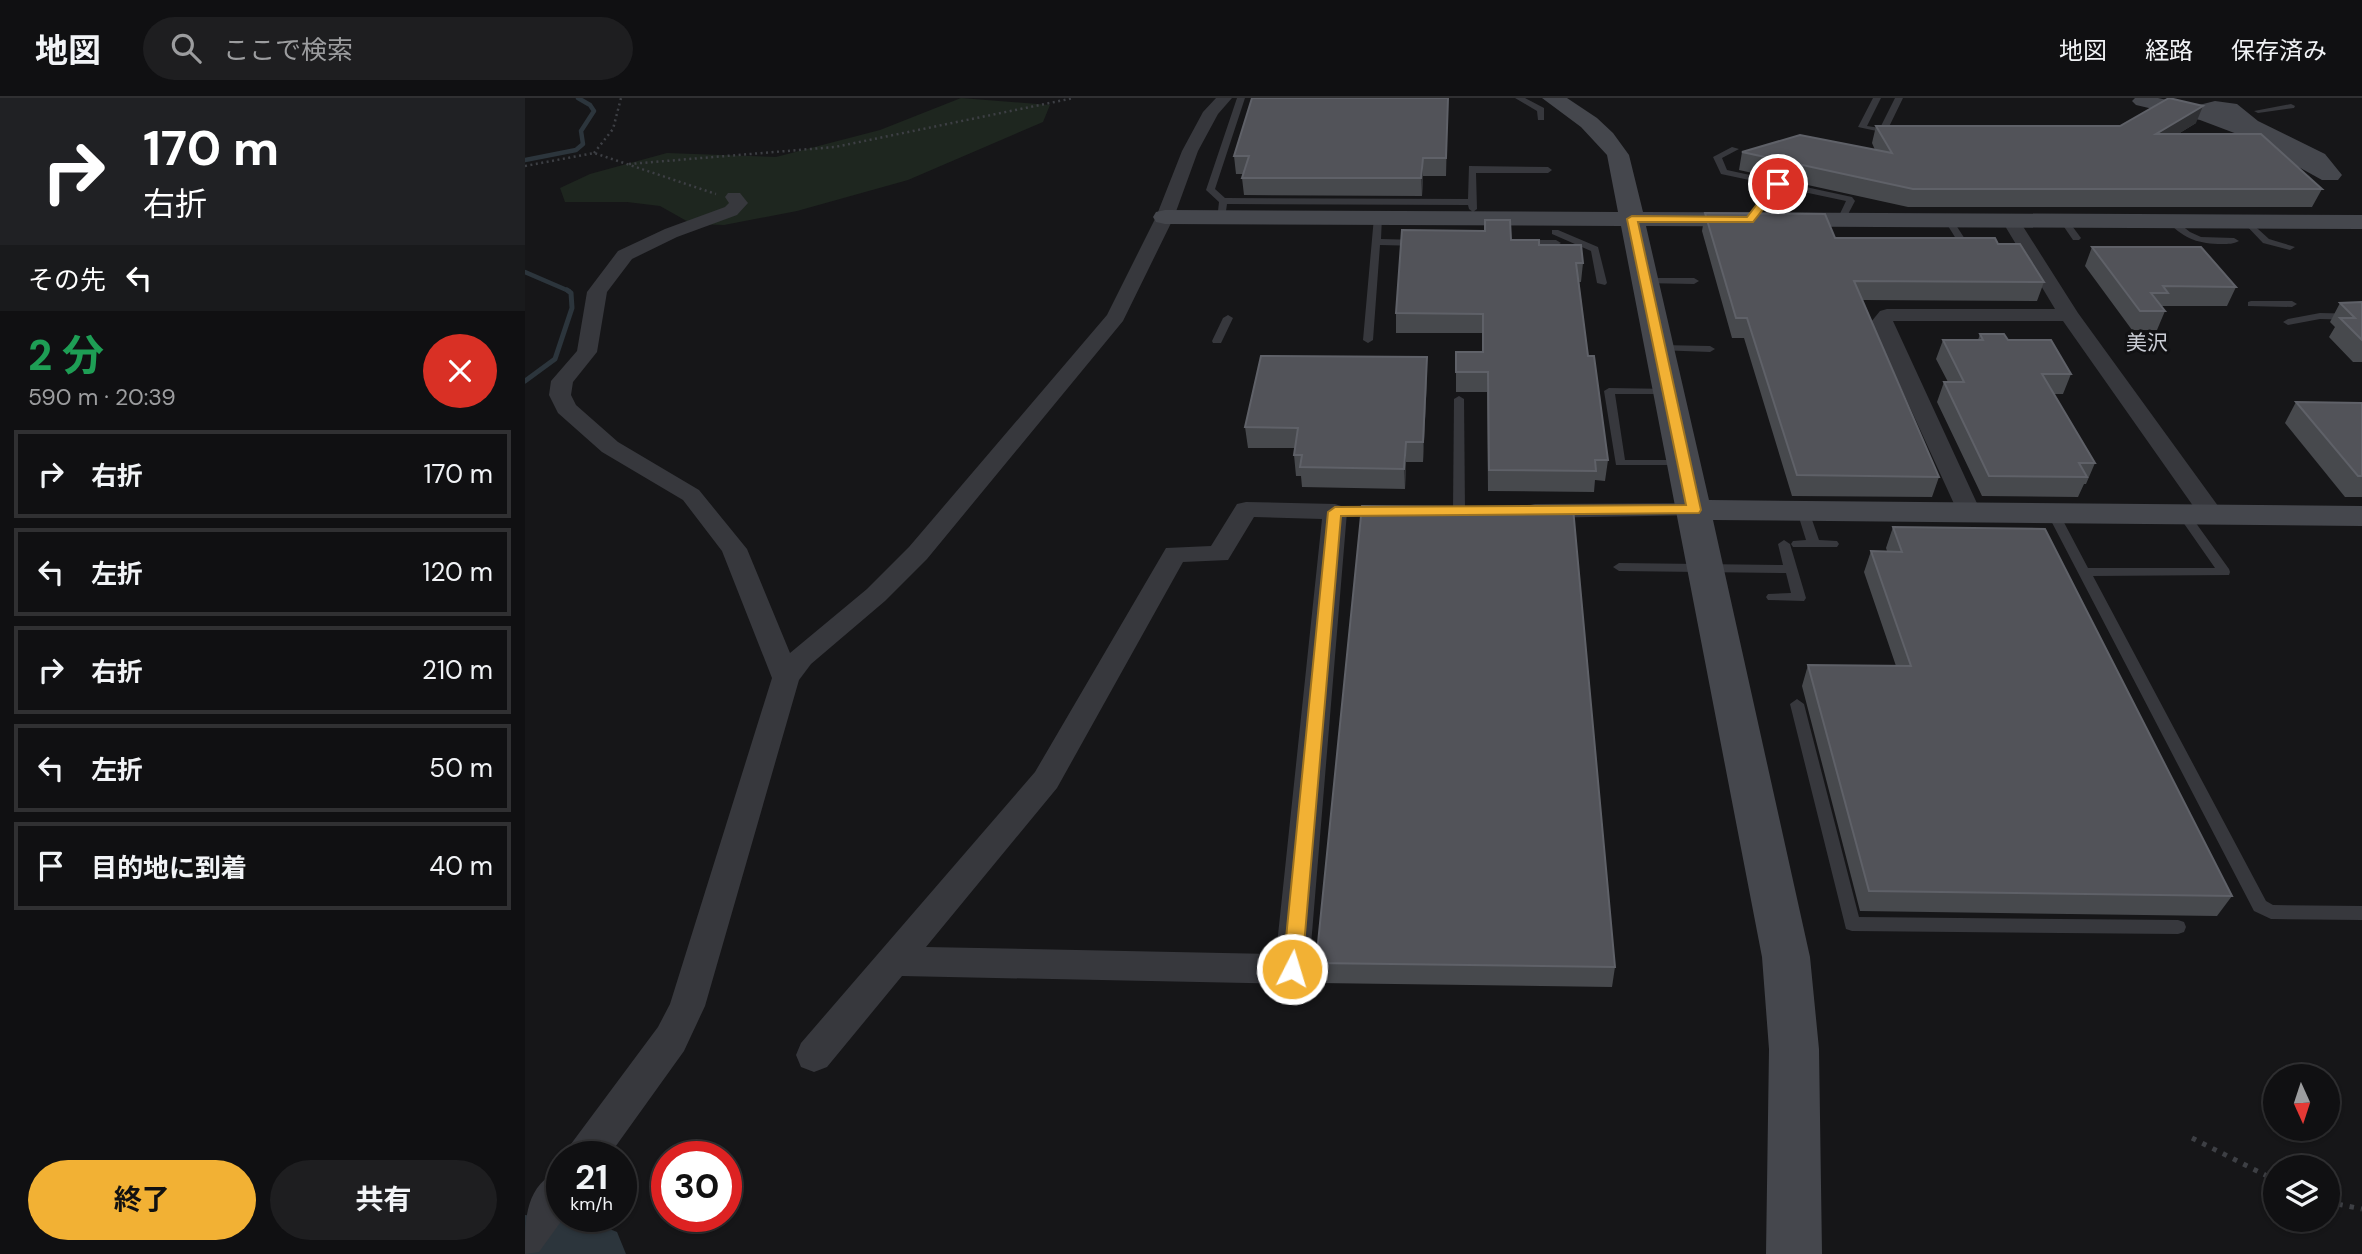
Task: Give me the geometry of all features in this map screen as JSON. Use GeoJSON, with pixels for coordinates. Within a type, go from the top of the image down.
{"type":"FeatureCollection","features":[{"type":"Feature","properties":{"kind":"street"},"geometry":{"type":"LineString","coordinates":[[597,1141],[671,1039],[687,1006],[786,678],[801,657],[876,595],[918,552],[1116,317],[1165,217],[1190,151],[1211,111],[1224,98]]}},
{"type":"Feature","properties":{"kind":"street"},"geometry":{"type":"LineString","coordinates":[[2134,99],[2207,111],[2276,142],[2338,181]]}},
{"type":"Feature","properties":{"kind":"street"},"geometry":{"type":"LineString","coordinates":[[1547,108],[1584,118],[1607,137],[1618,155],[1661,348],[1786,957],[1794,1049],[1794,1254]]}},
{"type":"Feature","properties":{"kind":"street"},"geometry":{"type":"LineString","coordinates":[[734,197],[739,203],[731,211],[671,233],[625,255],[597,292],[587,352],[562,381],[560,396],[566,408],[610,446],[691,495],[734,549],[786,678]]}},
{"type":"Feature","properties":{"kind":"street"},"geometry":{"type":"LineString","coordinates":[[1165,217],[1222,209],[1378,217],[1467,217],[1556,236],[1632,219],[2011,221],[2070,230],[2172,222],[2240,232],[2362,222]]}},
{"type":"Feature","properties":{"kind":"street"},"geometry":{"type":"LineString","coordinates":[[2011,221],[2198,515]]}},
{"type":"Feature","properties":{"kind":"street"},"geometry":{"type":"LineString","coordinates":[[1969,512],[1881,322],[1887,315],[2069,315]]}},
{"type":"Feature","properties":{"kind":"street"},"geometry":{"type":"LineString","coordinates":[[814,1055],[1046,780],[1175,554],[1219,554],[1246,509],[1349,511],[1292,969],[894,961]]}},
{"type":"Feature","properties":{"kind":"street"},"geometry":{"type":"LineString","coordinates":[[1431,511],[1486,511]]}},
{"type":"Feature","properties":{"kind":"street"},"geometry":{"type":"LineString","coordinates":[[1514,511],[2362,516]]}},
{"type":"Feature","properties":{"kind":"street"},"geometry":{"type":"LineString","coordinates":[[525,1238],[546,1210]]}},
{"type":"Feature","properties":{"kind":"lane"},"geometry":{"type":"LineString","coordinates":[[1241,98],[1210,190],[1222,209],[1467,217],[1472,169],[1548,170]]}},
{"type":"Feature","properties":{"kind":"lane"},"geometry":{"type":"LineString","coordinates":[[1519,98],[1541,110],[1547,108]]}},
{"type":"Feature","properties":{"kind":"lane"},"geometry":{"type":"LineString","coordinates":[[1877,98],[1862,127],[1883,131],[1899,98]]}},
{"type":"Feature","properties":{"kind":"lane"},"geometry":{"type":"LineString","coordinates":[[2257,111],[2291,106]]}},
{"type":"Feature","properties":{"kind":"lane"},"geometry":{"type":"LineString","coordinates":[[1735,149],[1717,157],[1724,172],[1849,199],[1851,201],[1841,220]]}},
{"type":"Feature","properties":{"kind":"lane"},"geometry":{"type":"LineString","coordinates":[[1750,220],[1778,184]]}},
{"type":"Feature","properties":{"kind":"lane"},"geometry":{"type":"LineString","coordinates":[[1368,340],[1378,217]]}},
{"type":"Feature","properties":{"kind":"lane"},"geometry":{"type":"LineString","coordinates":[[1949,220],[1970,254]]}},
{"type":"Feature","properties":{"kind":"lane"},"geometry":{"type":"LineString","coordinates":[[2240,232],[2266,242],[2290,247]]}},
{"type":"Feature","properties":{"kind":"lane"},"geometry":{"type":"LineString","coordinates":[[1517,243],[1556,236],[1595,249],[1602,283]]}},
{"type":"Feature","properties":{"kind":"lane"},"geometry":{"type":"LineString","coordinates":[[1376,242],[1437,243]]}},
{"type":"Feature","properties":{"kind":"lane"},"geometry":{"type":"LineString","coordinates":[[1581,253],[1596,253]]}},
{"type":"Feature","properties":{"kind":"lane"},"geometry":{"type":"LineString","coordinates":[[1645,281],[1694,281]]}},
{"type":"Feature","properties":{"kind":"lane"},"geometry":{"type":"LineString","coordinates":[[2251,304],[2292,304]]}},
{"type":"Feature","properties":{"kind":"lane"},"geometry":{"type":"LineString","coordinates":[[2288,322],[2320,316],[2362,317]]}},
{"type":"Feature","properties":{"kind":"lane"},"geometry":{"type":"LineString","coordinates":[[1217,341],[1228,318]]}},
{"type":"Feature","properties":{"kind":"lane"},"geometry":{"type":"LineString","coordinates":[[1661,348],[1710,349]]}},
{"type":"Feature","properties":{"kind":"lane"},"geometry":{"type":"LineString","coordinates":[[1669,391],[1609,391],[1621,463],[1684,463]]}},
{"type":"Feature","properties":{"kind":"lane"},"geometry":{"type":"LineString","coordinates":[[1459,399],[1459,511]]}},
{"type":"Feature","properties":{"kind":"lane"},"geometry":{"type":"LineString","coordinates":[[1803,511],[1814,544]]}},
{"type":"Feature","properties":{"kind":"lane"},"geometry":{"type":"LineString","coordinates":[[2053,513],[2259,906],[2271,912],[2362,913]]}},
{"type":"Feature","properties":{"kind":"lane"},"geometry":{"type":"LineString","coordinates":[[2084,572],[2224,572],[2198,515]]}},
{"type":"Feature","properties":{"kind":"lane"},"geometry":{"type":"LineString","coordinates":[[1773,597],[1799,598],[1791,569],[1791,544],[1833,544]]}},
{"type":"Feature","properties":{"kind":"lane"},"geometry":{"type":"LineString","coordinates":[[1619,567],[1791,569]]}},
{"type":"Feature","properties":{"kind":"lane"},"geometry":{"type":"LineString","coordinates":[[1797,704],[1851,924],[2178,927]]}},
{"type":"Feature","properties":{"kind":"path"},"geometry":{"type":"LineString","coordinates":[[594,153],[606,142],[618,122],[621,98]]}},
{"type":"Feature","properties":{"kind":"path"},"geometry":{"type":"LineString","coordinates":[[629,164],[835,147],[1074,98]]}},
{"type":"Feature","properties":{"kind":"path"},"geometry":{"type":"LineString","coordinates":[[525,166],[594,153],[703,191],[734,197]]}},
{"type":"Feature","properties":{"kind":"path"},"geometry":{"type":"LineString","coordinates":[[2192,1138],[2263,1174]]}},
{"type":"Feature","properties":{"kind":"path"},"geometry":{"type":"LineString","coordinates":[[2340,1205],[2362,1209]]}},
{"type":"Feature","properties":{"kind":"shaded area"},"geometry":{"type":"Polygon","coordinates":[[[961,98],[1050,105],[1043,122],[908,180],[797,211],[724,225],[692,224],[660,206],[627,202],[565,202],[560,188],[590,174],[667,153],[776,157],[880,130],[961,98]]]}},
{"type":"Feature","properties":{"kind":"building"},"geometry":{"type":"Polygon","coordinates":[[[1252,98],[1448,98],[1446,158],[1423,158],[1421,178],[1242,178],[1249,156],[1234,156],[1252,98]]]}},
{"type":"Feature","properties":{"kind":"building"},"geometry":{"type":"Polygon","coordinates":[[[2169,98],[2203,106],[2156,134],[2261,134],[2322,189],[1913,189],[1742,152],[1800,135],[1892,153],[1876,126],[2120,126],[2169,98]]]}},
{"type":"Feature","properties":{"kind":"building"},"geometry":{"type":"Polygon","coordinates":[[[1705,213],[1825,214],[1835,238],[1995,238],[1998,244],[2020,244],[2044,282],[1854,281],[1939,477],[1797,475],[1747,318],[1736,318],[1705,213]]]}},
{"type":"Feature","properties":{"kind":"building"},"geometry":{"type":"Polygon","coordinates":[[[1485,220],[1510,220],[1511,240],[1539,240],[1539,245],[1581,245],[1583,263],[1576,263],[1588,356],[1594,356],[1608,460],[1595,460],[1596,471],[1489,470],[1488,372],[1456,372],[1456,352],[1483,352],[1483,314],[1396,313],[1402,230],[1485,231],[1485,220]]]}},
{"type":"Feature","properties":{"kind":"building"},"geometry":{"type":"Polygon","coordinates":[[[2092,247],[2201,247],[2236,287],[2163,286],[2168,293],[2151,293],[2165,311],[2140,311],[2092,247]]]}},
{"type":"Feature","properties":{"kind":"building"},"geometry":{"type":"Polygon","coordinates":[[[2362,302],[2362,340],[2340,318],[2355,318],[2340,303],[2362,302]]]}},
{"type":"Feature","properties":{"kind":"building"},"geometry":{"type":"Polygon","coordinates":[[[1980,334],[2004,334],[2008,340],[2051,340],[2071,374],[2042,374],[2095,463],[2079,463],[2087,477],[1989,476],[1944,382],[1964,382],[1943,340],[1983,340],[1980,334]]]}},
{"type":"Feature","properties":{"kind":"building"},"geometry":{"type":"Polygon","coordinates":[[[1261,356],[1427,357],[1423,442],[1406,442],[1404,469],[1300,467],[1302,455],[1294,455],[1298,428],[1245,427],[1261,356]]]}},
{"type":"Feature","properties":{"kind":"building"},"geometry":{"type":"Polygon","coordinates":[[[2296,402],[2362,403],[2362,476],[2358,476],[2296,402]]]}},
{"type":"Feature","properties":{"kind":"building"},"geometry":{"type":"Polygon","coordinates":[[[1362,506],[1573,508],[1615,967],[1316,963],[1362,506]]]}},
{"type":"Feature","properties":{"kind":"building"},"geometry":{"type":"Polygon","coordinates":[[[1893,527],[2045,529],[2232,896],[1869,891],[1808,665],[1911,666],[1871,551],[1902,552],[1893,527]]]}},
{"type":"Feature","properties":{"kind":"waterway"},"geometry":{"type":"LineString","coordinates":[[525,160],[576,150],[583,144],[581,131],[594,111],[590,105],[578,98]]}},
{"type":"Feature","properties":{"kind":"waterway"},"geometry":{"type":"LineString","coordinates":[[525,272],[567,290]]}},
{"type":"Feature","properties":{"kind":"waterway"},"geometry":{"type":"LineString","coordinates":[[525,381],[555,359],[572,308],[571,293],[567,290]]}},
{"type":"Feature","properties":{"kind":"waterway"},"geometry":{"type":"LineString","coordinates":[[525,1245],[595,1254]]}},
{"type":"Feature","properties":{"kind":"district","name":"美沢"},"geometry":{"type":"Point","coordinates":[2147,343]}},
{"type":"Feature","properties":{"kind":"route"},"geometry":{"type":"LineString","coordinates":[[1292,969],[1335,512],[1694,510],[1632,219],[1750,220],[1778,184]]}}]}
